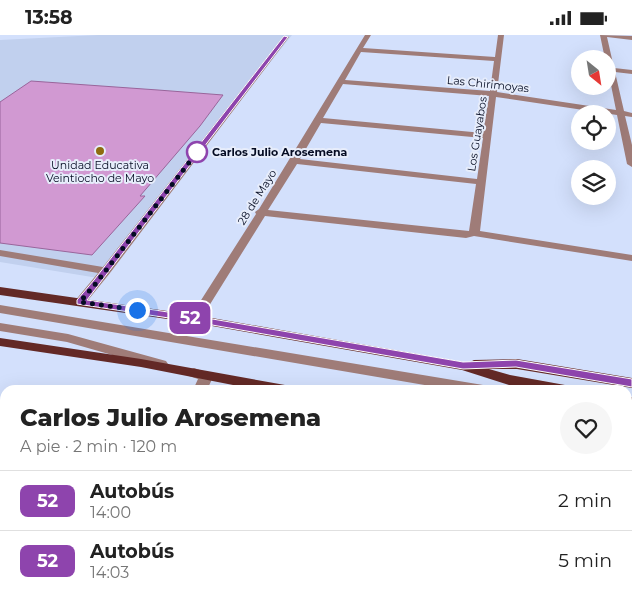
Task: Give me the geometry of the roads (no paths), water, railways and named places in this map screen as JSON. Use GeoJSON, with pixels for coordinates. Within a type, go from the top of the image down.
{"type":"FeatureCollection","features":[{"type":"Feature","properties":{"kind":"main road"},"geometry":{"type":"LineString","coordinates":[[0,291],[195,319],[463,366],[509,380],[537,385]]}},
{"type":"Feature","properties":{"kind":"main road"},"geometry":{"type":"LineString","coordinates":[[0,343],[141,363],[239,385]]}},
{"type":"Feature","properties":{"kind":"main road"},"geometry":{"type":"LineString","coordinates":[[463,366],[516,364],[632,383]]}},
{"type":"Feature","properties":{"kind":"street","name":"28 de Mayo"},"geometry":{"type":"LineString","coordinates":[[195,319],[260,212],[294,161],[368,35]]}},
{"type":"Feature","properties":{"kind":"street","name":"Los Guayabos"},"geometry":{"type":"LineString","coordinates":[[473,234],[501,35]]}},
{"type":"Feature","properties":{"kind":"street"},"geometry":{"type":"LineString","coordinates":[[606,50],[603,35],[632,38]]}},
{"type":"Feature","properties":{"kind":"street"},"geometry":{"type":"LineString","coordinates":[[80,302],[106,271],[286,37]]}},
{"type":"Feature","properties":{"kind":"street"},"geometry":{"type":"LineString","coordinates":[[359,50],[498,59]]}},
{"type":"Feature","properties":{"kind":"street"},"geometry":{"type":"LineString","coordinates":[[616,70],[632,72]]}},
{"type":"Feature","properties":{"kind":"street","name":"Las Chirimoyas"},"geometry":{"type":"LineString","coordinates":[[340,82],[494,94],[632,115]]}},
{"type":"Feature","properties":{"kind":"street"},"geometry":{"type":"LineString","coordinates":[[616,92],[632,164]]}},
{"type":"Feature","properties":{"kind":"street"},"geometry":{"type":"LineString","coordinates":[[317,120],[487,136]]}},
{"type":"Feature","properties":{"kind":"street"},"geometry":{"type":"LineString","coordinates":[[294,161],[481,182]]}},
{"type":"Feature","properties":{"kind":"street"},"geometry":{"type":"LineString","coordinates":[[260,212],[473,234],[632,257]]}},
{"type":"Feature","properties":{"kind":"street"},"geometry":{"type":"LineString","coordinates":[[0,253],[106,271]]}},
{"type":"Feature","properties":{"kind":"street"},"geometry":{"type":"LineString","coordinates":[[0,309],[453,385]]}},
{"type":"Feature","properties":{"kind":"street"},"geometry":{"type":"LineString","coordinates":[[0,327],[68,338],[206,377],[202,385]]}},
{"type":"Feature","properties":{"kind":"place","name":"Unidad Educativa Veintiocho de Mayo"},"geometry":{"type":"Point","coordinates":[100,151]}},
{"type":"Feature","properties":{"kind":"place","name":"Carlos Julio Arosemena"},"geometry":{"type":"Point","coordinates":[197,152]}}]}
